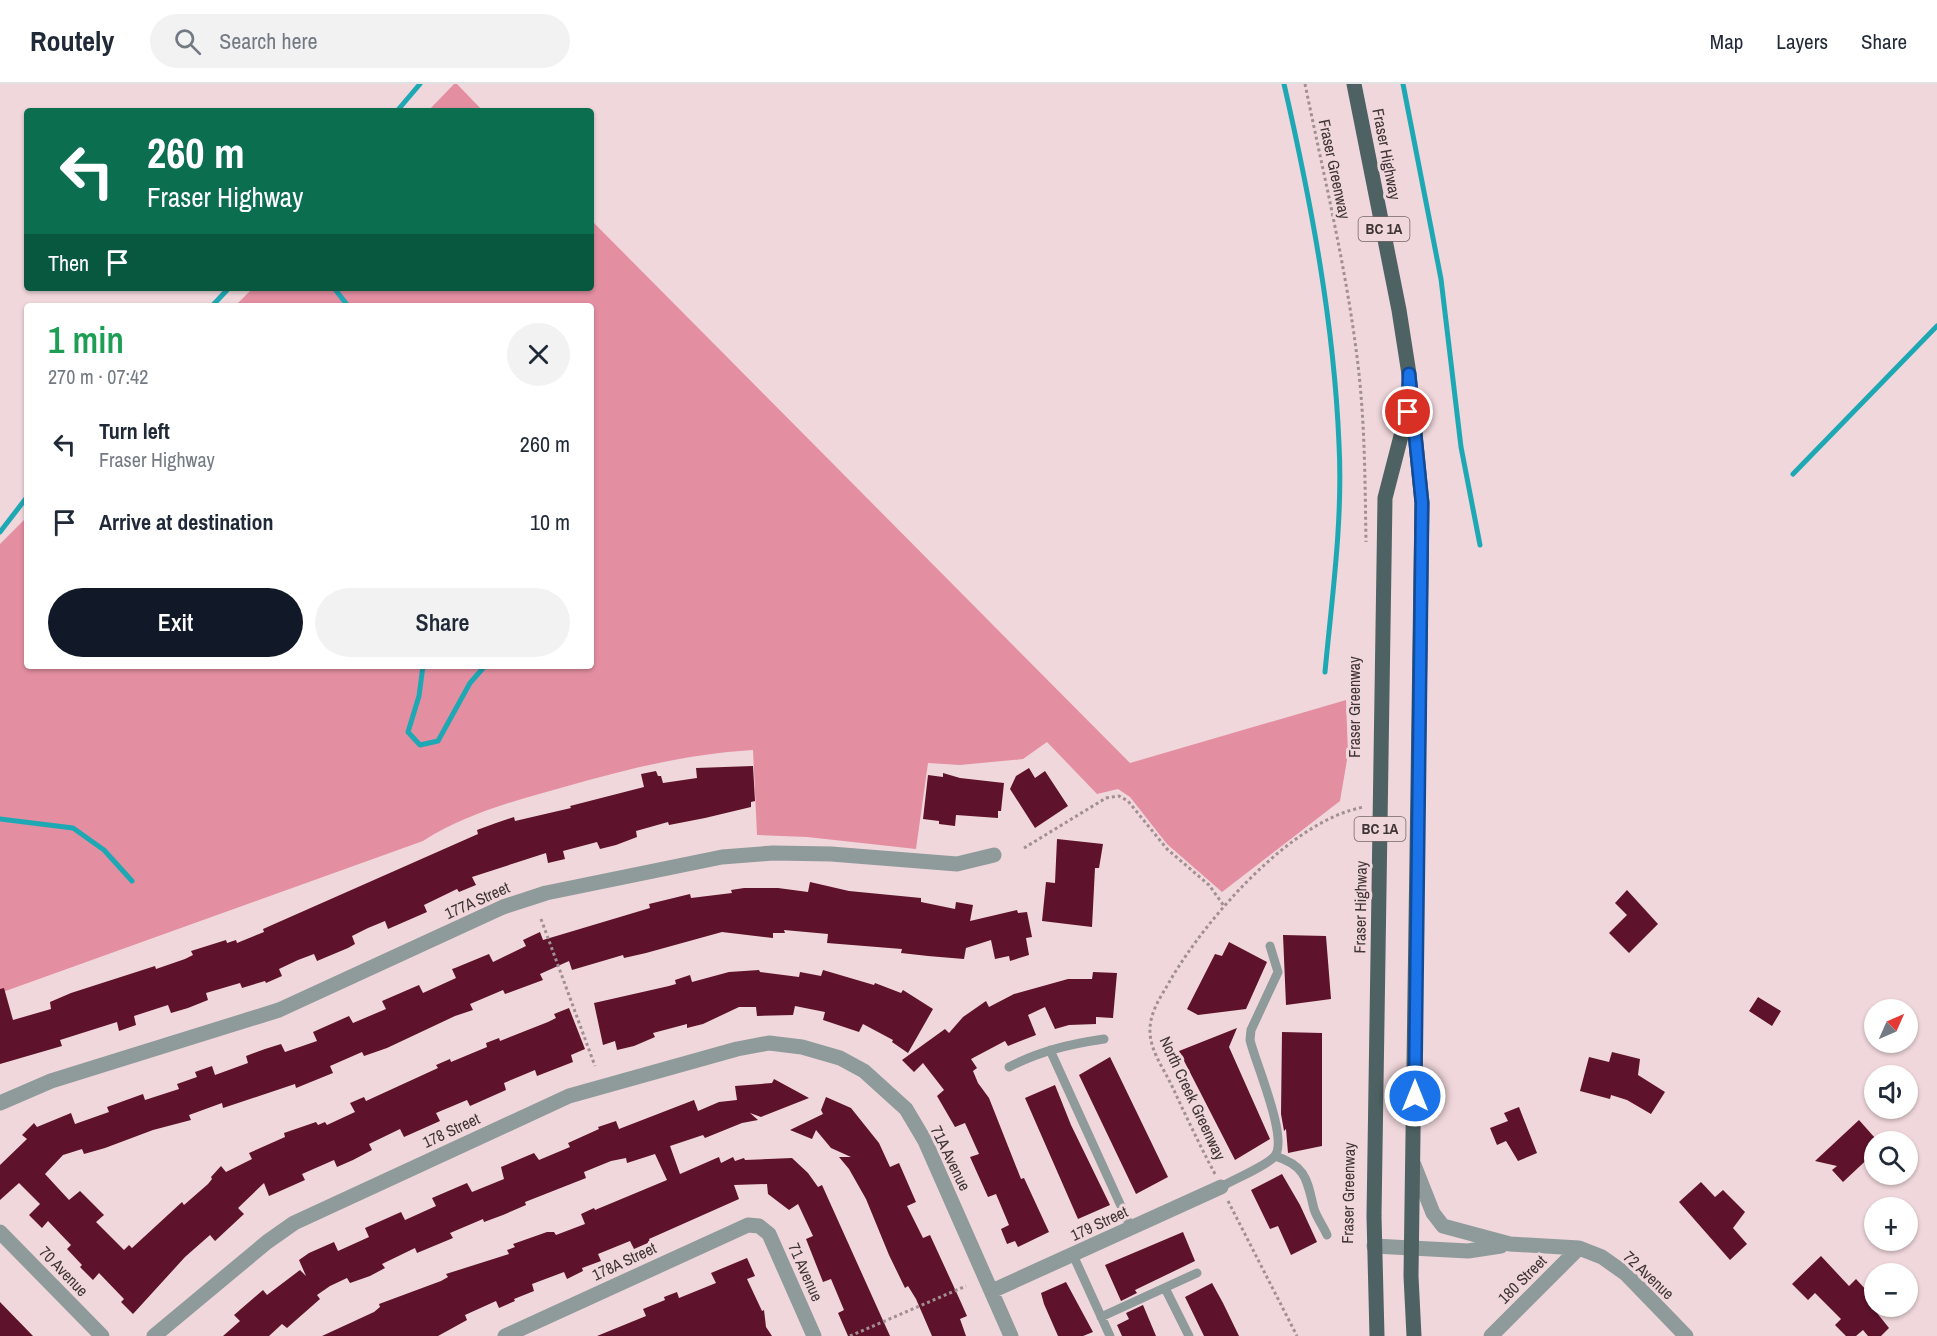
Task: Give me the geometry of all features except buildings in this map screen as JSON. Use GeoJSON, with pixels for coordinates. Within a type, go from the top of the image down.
{"type":"FeatureCollection","features":[{"type":"Feature","properties":{"kind":"main road","name":"Fraser Highway"},"geometry":{"type":"LineString","coordinates":[[1354,84],[1369,149],[1409,374],[1422,503],[1412,1248],[1414,1336]]}},
{"type":"Feature","properties":{"kind":"main road","name":"Fraser Highway"},"geometry":{"type":"LineString","coordinates":[[1377,1336],[1374,1246],[1385,498],[1408,412],[1409,374]]}},
{"type":"Feature","properties":{"kind":"street","name":"177A Street"},"geometry":{"type":"LineString","coordinates":[[0,1103],[51,1081],[279,1010],[503,907],[546,893],[732,856],[773,853],[831,854],[957,864],[994,855]]}},
{"type":"Feature","properties":{"kind":"street","name":"178 Street"},"geometry":{"type":"LineString","coordinates":[[154,1336],[267,1242],[294,1223],[569,1096],[737,1049],[769,1043],[802,1047]]}},
{"type":"Feature","properties":{"kind":"street","name":"71A Avenue"},"geometry":{"type":"LineString","coordinates":[[802,1047],[840,1058],[864,1071],[906,1109],[925,1141],[1011,1336]]}},
{"type":"Feature","properties":{"kind":"street","name":"72 Avenue"},"geometry":{"type":"LineString","coordinates":[[1414,1165],[1433,1213],[1443,1226],[1510,1244],[1579,1248],[1602,1257],[1626,1274],[1686,1336]]}},
{"type":"Feature","properties":{"kind":"street","name":"179 Street"},"geometry":{"type":"LineString","coordinates":[[992,1291],[1221,1186]]}},
{"type":"Feature","properties":{"kind":"street","name":"178A Street"},"geometry":{"type":"LineString","coordinates":[[505,1336],[735,1229],[759,1226]]}},
{"type":"Feature","properties":{"kind":"street","name":"71 Avenue"},"geometry":{"type":"LineString","coordinates":[[759,1226],[769,1234],[814,1336]]}},
{"type":"Feature","properties":{"kind":"street","name":"70 Avenue"},"geometry":{"type":"LineString","coordinates":[[0,1232],[102,1336]]}},
{"type":"Feature","properties":{"kind":"street","name":"72 Avenue"},"geometry":{"type":"LineString","coordinates":[[1374,1246],[1468,1251],[1510,1244]]}},
{"type":"Feature","properties":{"kind":"street","name":"180 Street"},"geometry":{"type":"LineString","coordinates":[[1491,1336],[1579,1248]]}},
{"type":"Feature","properties":{"kind":"lane"},"geometry":{"type":"LineString","coordinates":[[1221,1186],[1275,1156],[1280,1146],[1278,1129],[1250,1041],[1251,1030],[1278,972],[1270,946]]}},
{"type":"Feature","properties":{"kind":"lane"},"geometry":{"type":"LineString","coordinates":[[1009,1067],[1050,1050],[1104,1039]]}},
{"type":"Feature","properties":{"kind":"lane"},"geometry":{"type":"LineString","coordinates":[[1050,1050],[1131,1228]]}},
{"type":"Feature","properties":{"kind":"lane"},"geometry":{"type":"LineString","coordinates":[[1275,1156],[1287,1160],[1308,1180],[1314,1209],[1327,1234]]}},
{"type":"Feature","properties":{"kind":"lane"},"geometry":{"type":"LineString","coordinates":[[1073,1255],[1110,1336]]}},
{"type":"Feature","properties":{"kind":"lane"},"geometry":{"type":"LineString","coordinates":[[1101,1317],[1197,1273]]}},
{"type":"Feature","properties":{"kind":"lane"},"geometry":{"type":"LineString","coordinates":[[1165,1288],[1189,1336]]}},
{"type":"Feature","properties":{"kind":"path","name":"Fraser Greenway"},"geometry":{"type":"LineString","coordinates":[[1305,84],[1347,286],[1358,366],[1365,448],[1366,553]]}},
{"type":"Feature","properties":{"kind":"path"},"geometry":{"type":"LineString","coordinates":[[1024,848],[1106,798],[1119,796],[1128,801],[1167,849],[1209,885],[1224,906]]}},
{"type":"Feature","properties":{"kind":"path","name":"North Creek Greenway"},"geometry":{"type":"LineString","coordinates":[[1297,1336],[1154,1049],[1150,1019],[1189,949],[1224,906],[1253,876],[1311,829],[1336,816],[1366,807],[1365,799]]}},
{"type":"Feature","properties":{"kind":"path"},"geometry":{"type":"LineString","coordinates":[[541,919],[595,1066]]}},
{"type":"Feature","properties":{"kind":"path"},"geometry":{"type":"LineString","coordinates":[[850,1336],[966,1286]]}},
{"type":"Feature","properties":{"kind":"shaded area"},"geometry":{"type":"Polygon","coordinates":[[[454,84],[457,84],[480,108],[431,108],[454,84]]]}},
{"type":"Feature","properties":{"kind":"shaded area"},"geometry":{"type":"Polygon","coordinates":[[[594,223],[1130,763],[1346,700],[1348,754],[1340,801],[1222,892],[1167,844],[1130,797],[1118,789],[1097,794],[1047,742],[1023,759],[960,765],[928,763],[916,849],[807,837],[757,835],[753,750],[704,755],[611,774],[491,809],[440,831],[423,841],[0,993],[0,544],[24,520],[24,669],[594,669],[594,303],[238,303],[250,291],[594,291],[594,223]]]}},
{"type":"Feature","properties":{"kind":"waterway"},"geometry":{"type":"LineString","coordinates":[[400,108],[420,84]]}},
{"type":"Feature","properties":{"kind":"waterway"},"geometry":{"type":"LineString","coordinates":[[1284,84],[1320,263],[1336,399],[1340,473],[1339,501],[1325,672]]}},
{"type":"Feature","properties":{"kind":"waterway"},"geometry":{"type":"LineString","coordinates":[[1403,84],[1441,279],[1461,447],[1480,545]]}},
{"type":"Feature","properties":{"kind":"waterway"},"geometry":{"type":"LineString","coordinates":[[215,303],[226,291]]}},
{"type":"Feature","properties":{"kind":"waterway"},"geometry":{"type":"LineString","coordinates":[[336,291],[346,303]]}},
{"type":"Feature","properties":{"kind":"waterway"},"geometry":{"type":"LineString","coordinates":[[1793,474],[1937,326]]}},
{"type":"Feature","properties":{"kind":"waterway"},"geometry":{"type":"LineString","coordinates":[[0,532],[24,501]]}},
{"type":"Feature","properties":{"kind":"waterway"},"geometry":{"type":"LineString","coordinates":[[423,669],[419,696],[408,732],[420,745],[438,741],[470,683],[482,669]]}},
{"type":"Feature","properties":{"kind":"waterway"},"geometry":{"type":"LineString","coordinates":[[0,819],[73,828],[104,850],[132,881]]}},
{"type":"Feature","properties":{"kind":"route"},"geometry":{"type":"LineString","coordinates":[[1408,412],[1409,374],[1422,503],[1415,1096]]}}]}
